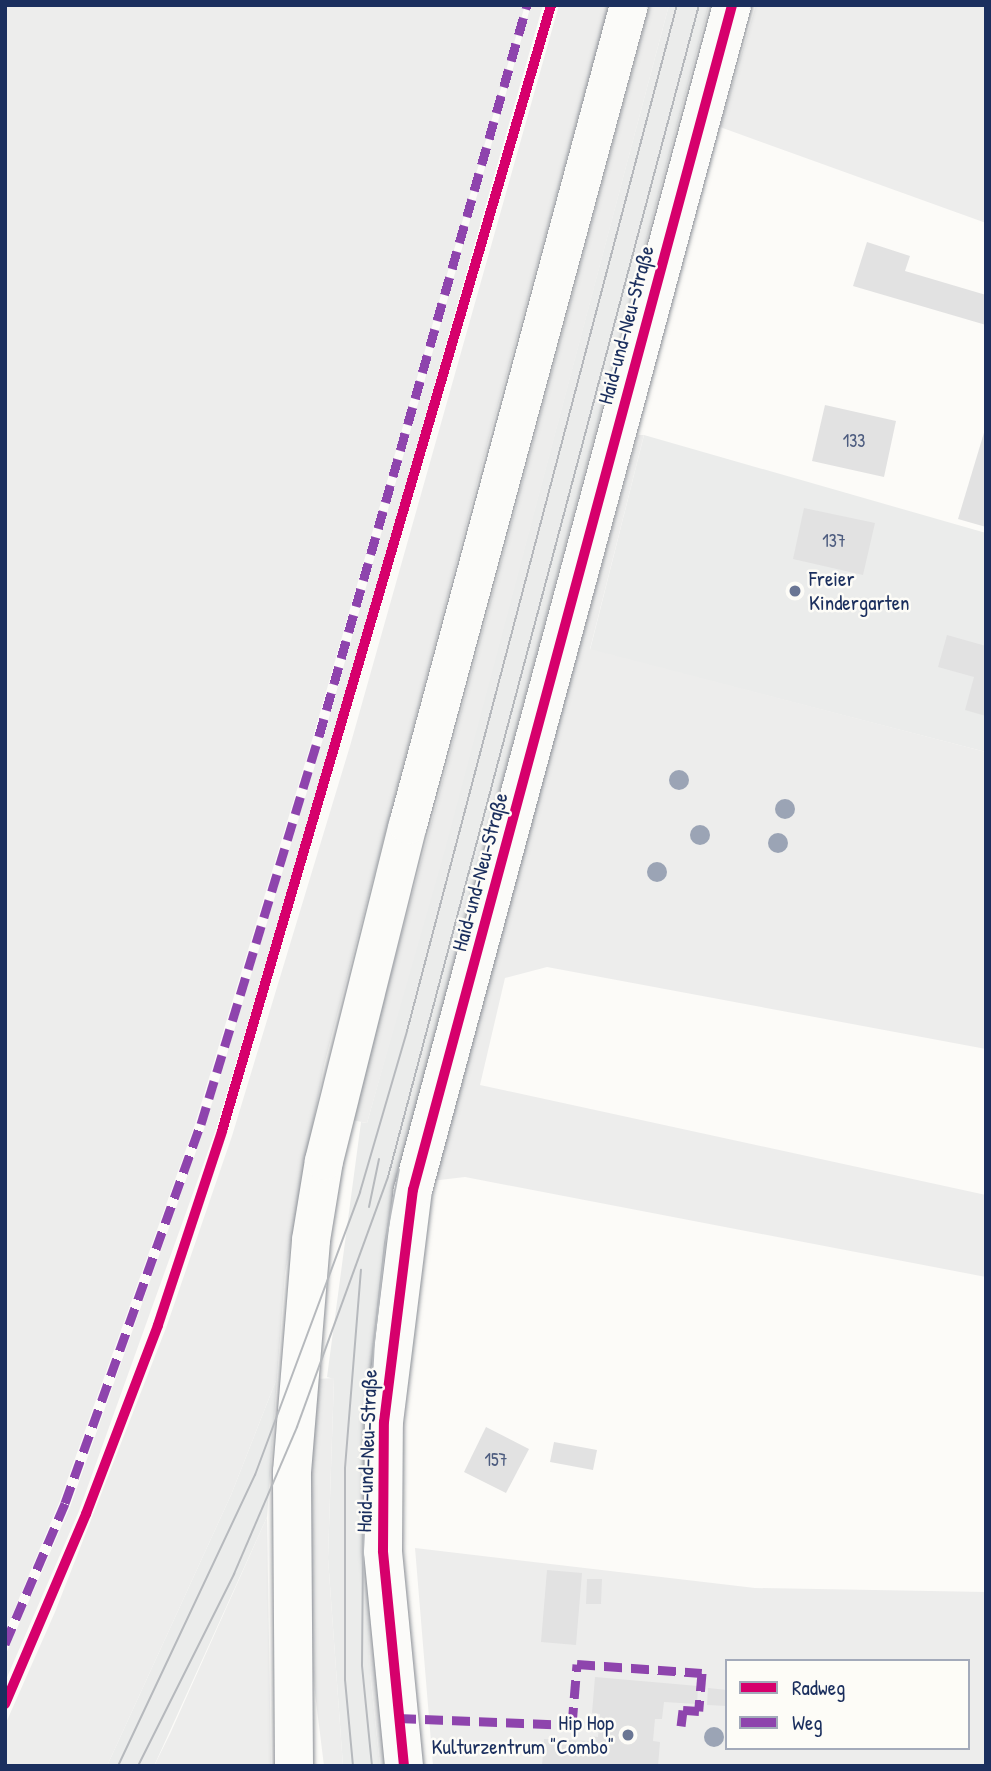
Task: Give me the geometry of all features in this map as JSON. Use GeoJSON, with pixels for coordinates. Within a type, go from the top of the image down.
{"type":"FeatureCollection","features":[{"type":"Feature","properties":{"kind":"main road"},"geometry":{"type":"LineString","coordinates":[[294,1766],[295,1724],[290,1644],[292,1472],[311,1240],[331,1127],[629,5]]}},
{"type":"Feature","properties":{"kind":"main road","name":"Haid-und-Neu-Straße"},"geometry":{"type":"LineString","coordinates":[[404,1766],[383,1550],[384,1422],[413,1190],[732,5]]}},
{"type":"Feature","properties":{"kind":"main road"},"geometry":{"type":"LineString","coordinates":[[295,1724],[304,1766]]}},
{"type":"Feature","properties":{"kind":"shaded area"},"geometry":{"type":"Polygon","coordinates":[[[5,5],[525,5],[313,737],[195,1124],[59,1503],[5,1632],[5,5]]]}},
{"type":"Feature","properties":{"kind":"shaded area"},"geometry":{"type":"Polygon","coordinates":[[[531,5],[543,5],[333,739],[216,1129],[79,1511],[5,1682],[5,1656],[70,1507],[205,1126],[323,739],[531,5]]]}},
{"type":"Feature","properties":{"kind":"shaded area"},"geometry":{"type":"Polygon","coordinates":[[[559,5],[609,5],[490,434],[324,1065],[285,1273],[277,1378],[231,1495],[107,1766],[5,1766],[5,1725],[55,1612],[166,1328],[232,1136],[350,746],[559,5]]]}},
{"type":"Feature","properties":{"kind":"shaded area"},"geometry":{"type":"Polygon","coordinates":[[[650,5],[669,5],[443,857],[367,1123],[352,1120],[650,5]]]}},
{"type":"Feature","properties":{"kind":"shaded area"},"geometry":{"type":"Polygon","coordinates":[[[669,5],[709,5],[434,1037],[368,1548],[370,1672],[380,1766],[343,1766],[328,1558],[334,1379],[327,1377],[361,1122],[367,1123],[469,756],[669,5]]]}},
{"type":"Feature","properties":{"kind":"shaded area"},"geometry":{"type":"Polygon","coordinates":[[[756,5],[986,5],[986,223],[720,127],[756,5]]]}},
{"type":"Feature","properties":{"kind":"shaded area"},"geometry":{"type":"Polygon","coordinates":[[[638,435],[644,435],[590,649],[986,752],[986,1049],[547,967],[505,978],[480,1085],[986,1195],[986,1277],[465,1177],[431,1181],[638,435]]]}},
{"type":"Feature","properties":{"kind":"shaded area","name":"Freier Kindergarten"},"geometry":{"type":"Polygon","coordinates":[[[644,435],[986,533],[986,752],[590,650],[644,435]]]}},
{"type":"Feature","properties":{"kind":"shaded area"},"geometry":{"type":"Polygon","coordinates":[[[277,1378],[267,1517],[154,1766],[107,1766],[231,1495],[277,1378]]]}},
{"type":"Feature","properties":{"kind":"shaded area"},"geometry":{"type":"Polygon","coordinates":[[[334,1378],[328,1558],[343,1766],[324,1766],[313,1677],[310,1475],[316,1379],[334,1378]]]}},
{"type":"Feature","properties":{"kind":"shaded area"},"geometry":{"type":"Polygon","coordinates":[[[267,1517],[271,1766],[154,1766],[170,1734],[267,1517]]]}},
{"type":"Feature","properties":{"kind":"shaded area"},"geometry":{"type":"Polygon","coordinates":[[[368,1548],[389,1766],[380,1766],[370,1672],[368,1548]]]}},
{"type":"Feature","properties":{"kind":"shaded area"},"geometry":{"type":"Polygon","coordinates":[[[415,1548],[755,1588],[986,1592],[986,1766],[433,1766],[415,1548]]]}},
{"type":"Feature","properties":{"kind":"building"},"geometry":{"type":"Polygon","coordinates":[[[867,242],[910,256],[905,271],[986,295],[986,325],[853,286],[867,242]]]}},
{"type":"Feature","properties":{"kind":"building"},"geometry":{"type":"Polygon","coordinates":[[[825,405],[896,421],[884,477],[812,461],[825,405]]]}},
{"type":"Feature","properties":{"kind":"building"},"geometry":{"type":"Polygon","coordinates":[[[986,426],[986,527],[958,519],[986,426]]]}},
{"type":"Feature","properties":{"kind":"building"},"geometry":{"type":"Polygon","coordinates":[[[804,508],[875,523],[863,575],[793,559],[804,508]]]}},
{"type":"Feature","properties":{"kind":"building"},"geometry":{"type":"Polygon","coordinates":[[[947,635],[986,646],[986,716],[965,710],[974,677],[938,667],[947,635]]]}},
{"type":"Feature","properties":{"kind":"building"},"geometry":{"type":"Polygon","coordinates":[[[486,1427],[529,1449],[506,1493],[464,1472],[486,1427]]]}},
{"type":"Feature","properties":{"kind":"building"},"geometry":{"type":"Polygon","coordinates":[[[554,1442],[597,1450],[593,1470],[550,1462],[554,1442]]]}},
{"type":"Feature","properties":{"kind":"building"},"geometry":{"type":"Polygon","coordinates":[[[547,1570],[582,1573],[576,1645],[541,1642],[547,1570]]]}},
{"type":"Feature","properties":{"kind":"building"},"geometry":{"type":"Polygon","coordinates":[[[587,1579],[602,1579],[601,1604],[586,1604],[587,1579]]]}},
{"type":"Feature","properties":{"kind":"building"},"geometry":{"type":"Polygon","coordinates":[[[595,1677],[698,1686],[697,1704],[664,1702],[662,1719],[655,1719],[653,1741],[660,1742],[658,1766],[542,1766],[544,1739],[590,1741],[590,1736],[598,1737],[600,1714],[592,1713],[595,1677]]]}},
{"type":"Feature","properties":{"kind":"building"},"geometry":{"type":"Polygon","coordinates":[[[708,1688],[725,1690],[725,1706],[707,1705],[708,1688]]]}},
{"type":"Feature","properties":{"kind":"tram line"},"geometry":{"type":"LineString","coordinates":[[118,1766],[255,1475],[360,1192],[407,1031],[677,5]]}},
{"type":"Feature","properties":{"kind":"tram line"},"geometry":{"type":"LineString","coordinates":[[138,1766],[234,1574],[297,1427],[388,1177],[699,5]]}},
{"type":"Feature","properties":{"kind":"tram line"},"geometry":{"type":"LineString","coordinates":[[369,1207],[379,1159]]}},
{"type":"Feature","properties":{"kind":"tram line"},"geometry":{"type":"LineString","coordinates":[[372,1766],[362,1665],[363,1551],[374,1343],[385,1243],[399,1169]]}},
{"type":"Feature","properties":{"kind":"tram line"},"geometry":{"type":"LineString","coordinates":[[353,1766],[345,1680],[345,1468],[361,1270]]}},
{"type":"Feature","properties":{"kind":"marked path"},"geometry":{"type":"LineString","coordinates":[[5,1644],[65,1503],[201,1124],[319,736],[527,5]]}},
{"type":"Feature","properties":{"kind":"marked path"},"geometry":{"type":"LineString","coordinates":[[398,1718],[572,1725],[577,1664],[702,1673],[699,1711],[683,1710],[681,1726]]}},
{"type":"Feature","properties":{"kind":"cycle path"},"geometry":{"type":"LineString","coordinates":[[5,1704],[86,1514],[158,1325],[222,1131],[551,5]]}},
{"type":"Feature","properties":{"kind":"cycle path"},"geometry":{"type":"LineString","coordinates":[[404,1766],[383,1551],[384,1422],[413,1190],[732,5]]}},
{"type":"Feature","properties":{"kind":"place","name":"Freier Kindergarten"},"geometry":{"type":"Point","coordinates":[795,591]}},
{"type":"Feature","properties":{"kind":"place","name":"Hip Hop Kulturzentrum \"Combo\""},"geometry":{"type":"Point","coordinates":[628,1735]}}]}
